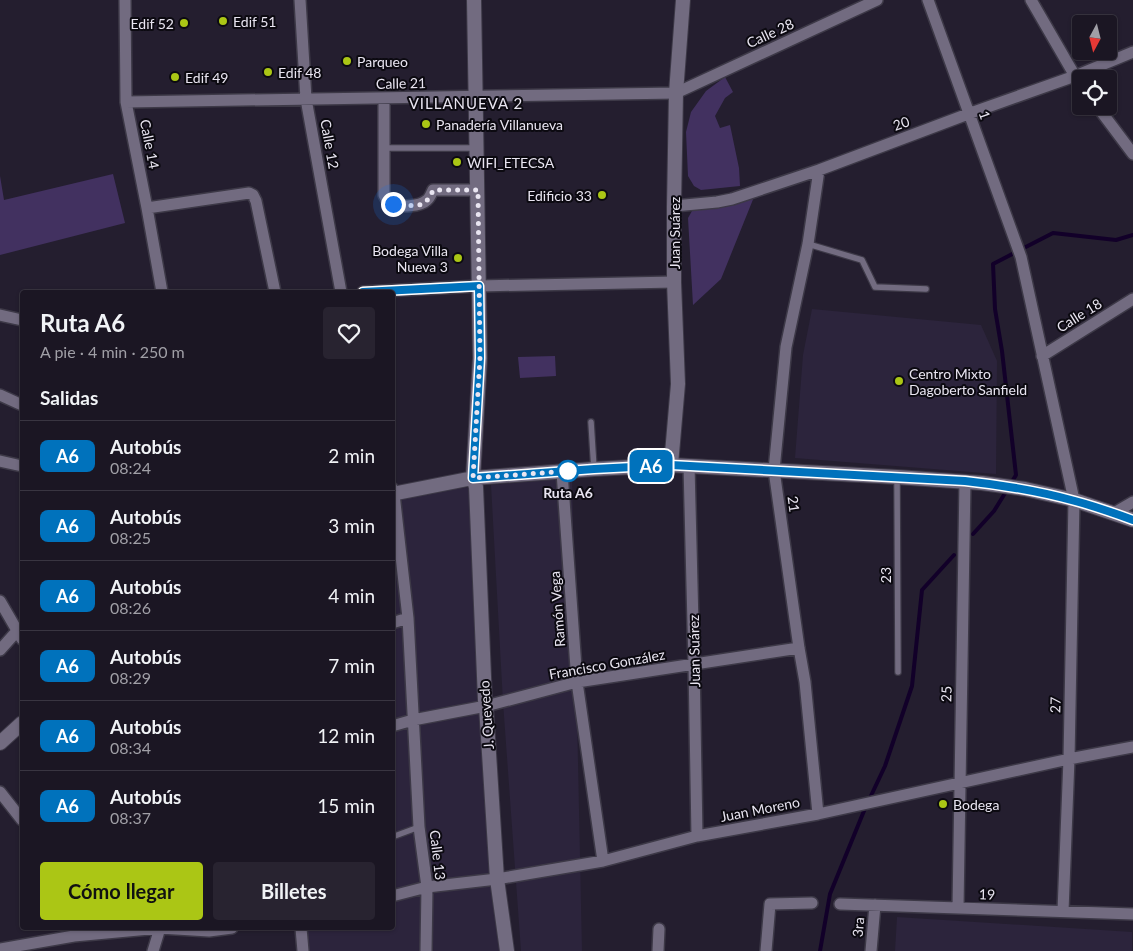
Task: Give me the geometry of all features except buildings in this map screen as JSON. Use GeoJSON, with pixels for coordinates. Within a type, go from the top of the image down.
{"type":"FeatureCollection","features":[{"type":"Feature","properties":{"kind":"street","name":"Calle 14"},"geometry":{"type":"LineString","coordinates":[[125,0],[126,102],[162,290]]}},
{"type":"Feature","properties":{"kind":"street","name":"Calle 12"},"geometry":{"type":"LineString","coordinates":[[300,0],[306,99],[341,290]]}},
{"type":"Feature","properties":{"kind":"street","name":"J. Quevedo"},"geometry":{"type":"LineString","coordinates":[[474,0],[480,358],[473,478],[476,488],[484,700],[486,706],[497,879],[507,951]]}},
{"type":"Feature","properties":{"kind":"street","name":"Juan Suárez"},"geometry":{"type":"LineString","coordinates":[[671,465],[678,384],[674,282],[674,206],[676,93],[683,0]]}},
{"type":"Feature","properties":{"kind":"street","name":"Calle 28"},"geometry":{"type":"LineString","coordinates":[[676,93],[877,0]]}},
{"type":"Feature","properties":{"kind":"street","name":"1"},"geometry":{"type":"LineString","coordinates":[[928,0],[1021,257],[1042,356]]}},
{"type":"Feature","properties":{"kind":"street"},"geometry":{"type":"LineString","coordinates":[[1031,0],[1072,70]]}},
{"type":"Feature","properties":{"kind":"street","name":"20"},"geometry":{"type":"LineString","coordinates":[[1098,70],[1133,52]]}},
{"type":"Feature","properties":{"kind":"street","name":"20"},"geometry":{"type":"LineString","coordinates":[[674,206],[732,199],[819,170],[968,114],[1072,82]]}},
{"type":"Feature","properties":{"kind":"street","name":"Calle 21"},"geometry":{"type":"LineString","coordinates":[[126,102],[676,93]]}},
{"type":"Feature","properties":{"kind":"street"},"geometry":{"type":"LineString","coordinates":[[384,98],[384,195],[387,201],[393,204],[416,206],[423,204],[429,199],[433,190],[478,190]]}},
{"type":"Feature","properties":{"kind":"street"},"geometry":{"type":"LineString","coordinates":[[1105,115],[1133,154]]}},
{"type":"Feature","properties":{"kind":"street","name":"21"},"geometry":{"type":"LineString","coordinates":[[818,814],[806,682],[799,648],[774,470],[786,347],[808,244],[819,170]]}},
{"type":"Feature","properties":{"kind":"street"},"geometry":{"type":"LineString","coordinates":[[147,208],[249,193],[254,195],[275,290]]}},
{"type":"Feature","properties":{"kind":"street"},"geometry":{"type":"LineString","coordinates":[[395,290],[479,286],[674,282]]}},
{"type":"Feature","properties":{"kind":"street","name":"Calle 18"},"geometry":{"type":"LineString","coordinates":[[1042,356],[1133,298]]}},
{"type":"Feature","properties":{"kind":"street"},"geometry":{"type":"LineString","coordinates":[[0,315],[20,320]]}},
{"type":"Feature","properties":{"kind":"street"},"geometry":{"type":"LineString","coordinates":[[1042,356],[1074,500]]}},
{"type":"Feature","properties":{"kind":"street"},"geometry":{"type":"LineString","coordinates":[[0,395],[20,404]]}},
{"type":"Feature","properties":{"kind":"street"},"geometry":{"type":"LineString","coordinates":[[0,461],[20,466]]}},
{"type":"Feature","properties":{"kind":"street"},"geometry":{"type":"LineString","coordinates":[[395,492],[473,478],[671,465],[965,481],[1025,489],[1074,500],[1133,520]]}},
{"type":"Feature","properties":{"kind":"street","name":"Juan Suárez"},"geometry":{"type":"LineString","coordinates":[[689,466],[697,836]]}},
{"type":"Feature","properties":{"kind":"street","name":"Ramón Vega"},"geometry":{"type":"LineString","coordinates":[[562,472],[577,682],[604,861]]}},
{"type":"Feature","properties":{"kind":"street","name":"25"},"geometry":{"type":"LineString","coordinates":[[958,908],[965,481]]}},
{"type":"Feature","properties":{"kind":"street","name":"27"},"geometry":{"type":"LineString","coordinates":[[1064,911],[1074,500]]}},
{"type":"Feature","properties":{"kind":"street"},"geometry":{"type":"LineString","coordinates":[[1114,513],[1133,502]]}},
{"type":"Feature","properties":{"kind":"street","name":"Calle 13"},"geometry":{"type":"LineString","coordinates":[[395,509],[408,618],[419,827],[427,887],[426,951]]}},
{"type":"Feature","properties":{"kind":"street"},"geometry":{"type":"LineString","coordinates":[[0,601],[20,635],[0,650]]}},
{"type":"Feature","properties":{"kind":"street"},"geometry":{"type":"LineString","coordinates":[[395,622],[408,618]]}},
{"type":"Feature","properties":{"kind":"street","name":"Francisco González"},"geometry":{"type":"LineString","coordinates":[[395,725],[486,706],[577,682],[799,648]]}},
{"type":"Feature","properties":{"kind":"street"},"geometry":{"type":"LineString","coordinates":[[0,743],[20,726]]}},
{"type":"Feature","properties":{"kind":"street","name":"Juan Moreno"},"geometry":{"type":"LineString","coordinates":[[395,895],[427,887],[497,879],[604,861],[697,836],[818,814],[1069,759],[1133,747]]}},
{"type":"Feature","properties":{"kind":"street"},"geometry":{"type":"LineString","coordinates":[[0,792],[20,817]]}},
{"type":"Feature","properties":{"kind":"street"},"geometry":{"type":"LineString","coordinates":[[766,951],[770,904],[812,903]]}},
{"type":"Feature","properties":{"kind":"street","name":"19"},"geometry":{"type":"LineString","coordinates":[[840,904],[1133,914]]}},
{"type":"Feature","properties":{"kind":"street","name":"3ra"},"geometry":{"type":"LineString","coordinates":[[870,951],[875,905]]}},
{"type":"Feature","properties":{"kind":"street"},"geometry":{"type":"LineString","coordinates":[[658,951],[659,929]]}},
{"type":"Feature","properties":{"kind":"street"},"geometry":{"type":"LineString","coordinates":[[0,950],[73,932],[116,930]]}},
{"type":"Feature","properties":{"kind":"street"},"geometry":{"type":"LineString","coordinates":[[153,951],[159,930]]}},
{"type":"Feature","properties":{"kind":"street"},"geometry":{"type":"LineString","coordinates":[[193,930],[217,930]]}},
{"type":"Feature","properties":{"kind":"street"},"geometry":{"type":"LineString","coordinates":[[301,930],[303,951]]}},
{"type":"Feature","properties":{"kind":"lane"},"geometry":{"type":"LineString","coordinates":[[384,148],[476,148]]}},
{"type":"Feature","properties":{"kind":"lane"},"geometry":{"type":"LineString","coordinates":[[808,244],[862,260],[875,287],[926,289]]}},
{"type":"Feature","properties":{"kind":"lane"},"geometry":{"type":"LineString","coordinates":[[591,422],[594,469]]}},
{"type":"Feature","properties":{"kind":"lane","name":"23"},"geometry":{"type":"LineString","coordinates":[[896,477],[898,672]]}},
{"type":"Feature","properties":{"kind":"lane"},"geometry":{"type":"LineString","coordinates":[[395,836],[419,827]]}},
{"type":"Feature","properties":{"kind":"shaded area"},"geometry":{"type":"Polygon","coordinates":[[[725,77],[733,92],[725,98],[715,116],[720,128],[730,125],[739,168],[740,186],[701,190],[694,186],[688,176],[686,132],[691,112],[706,91],[725,77]]]}},
{"type":"Feature","properties":{"kind":"shaded area"},"geometry":{"type":"Polygon","coordinates":[[[113,174],[125,223],[0,255],[0,176],[4,200],[113,174]]]}},
{"type":"Feature","properties":{"kind":"shaded area"},"geometry":{"type":"Polygon","coordinates":[[[754,197],[721,279],[693,305],[688,218],[696,208],[754,197]]]}},
{"type":"Feature","properties":{"kind":"shaded area","name":"Centro Mixto Dagoberto Sanfield"},"geometry":{"type":"Polygon","coordinates":[[[812,309],[981,325],[997,361],[996,474],[795,458],[803,355],[812,309]]]}},
{"type":"Feature","properties":{"kind":"shaded area"},"geometry":{"type":"Polygon","coordinates":[[[555,356],[556,376],[520,378],[518,357],[555,356]]]}},
{"type":"Feature","properties":{"kind":"shaded area"},"geometry":{"type":"Polygon","coordinates":[[[572,478],[582,951],[521,951],[503,702],[491,485],[572,478]]]}},
{"type":"Feature","properties":{"kind":"shaded area"},"geometry":{"type":"Polygon","coordinates":[[[476,487],[508,951],[303,951],[301,930],[395,930],[395,494],[476,487]]]}},
{"type":"Feature","properties":{"kind":"shaded area"},"geometry":{"type":"Polygon","coordinates":[[[897,917],[1132,932],[1132,951],[895,951],[897,917]]]}},
{"type":"Feature","properties":{"kind":"waterway"},"geometry":{"type":"LineString","coordinates":[[1010,485],[1016,475],[1002,351],[995,309],[993,264],[1053,233],[1116,240],[1133,235]]}},
{"type":"Feature","properties":{"kind":"waterway"},"geometry":{"type":"LineString","coordinates":[[973,534],[994,511],[1007,490]]}},
{"type":"Feature","properties":{"kind":"waterway"},"geometry":{"type":"LineString","coordinates":[[869,800],[885,766],[912,686],[922,590],[954,555]]}},
{"type":"Feature","properties":{"kind":"waterway"},"geometry":{"type":"LineString","coordinates":[[820,951],[830,894],[866,806]]}},
{"type":"Feature","properties":{"kind":"bus line","name":"A6"},"geometry":{"type":"LineString","coordinates":[[395,290],[479,286],[480,358],[473,478],[671,465],[965,481],[1025,489],[1074,500],[1133,520]]}},
{"type":"Feature","properties":{"kind":"place","name":"Edif 51"},"geometry":{"type":"Point","coordinates":[223,21]}},
{"type":"Feature","properties":{"kind":"place","name":"Edif 52"},"geometry":{"type":"Point","coordinates":[184,23]}},
{"type":"Feature","properties":{"kind":"place","name":"Parqueo"},"geometry":{"type":"Point","coordinates":[347,61]}},
{"type":"Feature","properties":{"kind":"place","name":"Edif 48"},"geometry":{"type":"Point","coordinates":[268,72]}},
{"type":"Feature","properties":{"kind":"place","name":"Edif 49"},"geometry":{"type":"Point","coordinates":[175,77]}},
{"type":"Feature","properties":{"kind":"place","name":"Panadería Villanueva"},"geometry":{"type":"Point","coordinates":[426,124]}},
{"type":"Feature","properties":{"kind":"place","name":"WIFI_ETECSA"},"geometry":{"type":"Point","coordinates":[457,162]}},
{"type":"Feature","properties":{"kind":"place","name":"Edificio 33"},"geometry":{"type":"Point","coordinates":[602,195]}},
{"type":"Feature","properties":{"kind":"place","name":"Bodega Villa Nueva 3"},"geometry":{"type":"Point","coordinates":[458,258]}},
{"type":"Feature","properties":{"kind":"place","name":"Centro Mixto Dagoberto Sanfield"},"geometry":{"type":"Point","coordinates":[899,381]}},
{"type":"Feature","properties":{"kind":"place","name":"Ruta A6"},"geometry":{"type":"Point","coordinates":[568,471]}},
{"type":"Feature","properties":{"kind":"place","name":"Bodega"},"geometry":{"type":"Point","coordinates":[943,804]}},
{"type":"Feature","properties":{"kind":"district","name":"VILLANUEVA 2"},"geometry":{"type":"Point","coordinates":[466,103]}},
{"type":"Feature","properties":{"kind":"route"},"geometry":{"type":"LineString","coordinates":[[393,204],[416,206],[423,204],[429,199],[433,190],[478,190],[480,358],[473,478],[568,471]]}}]}
